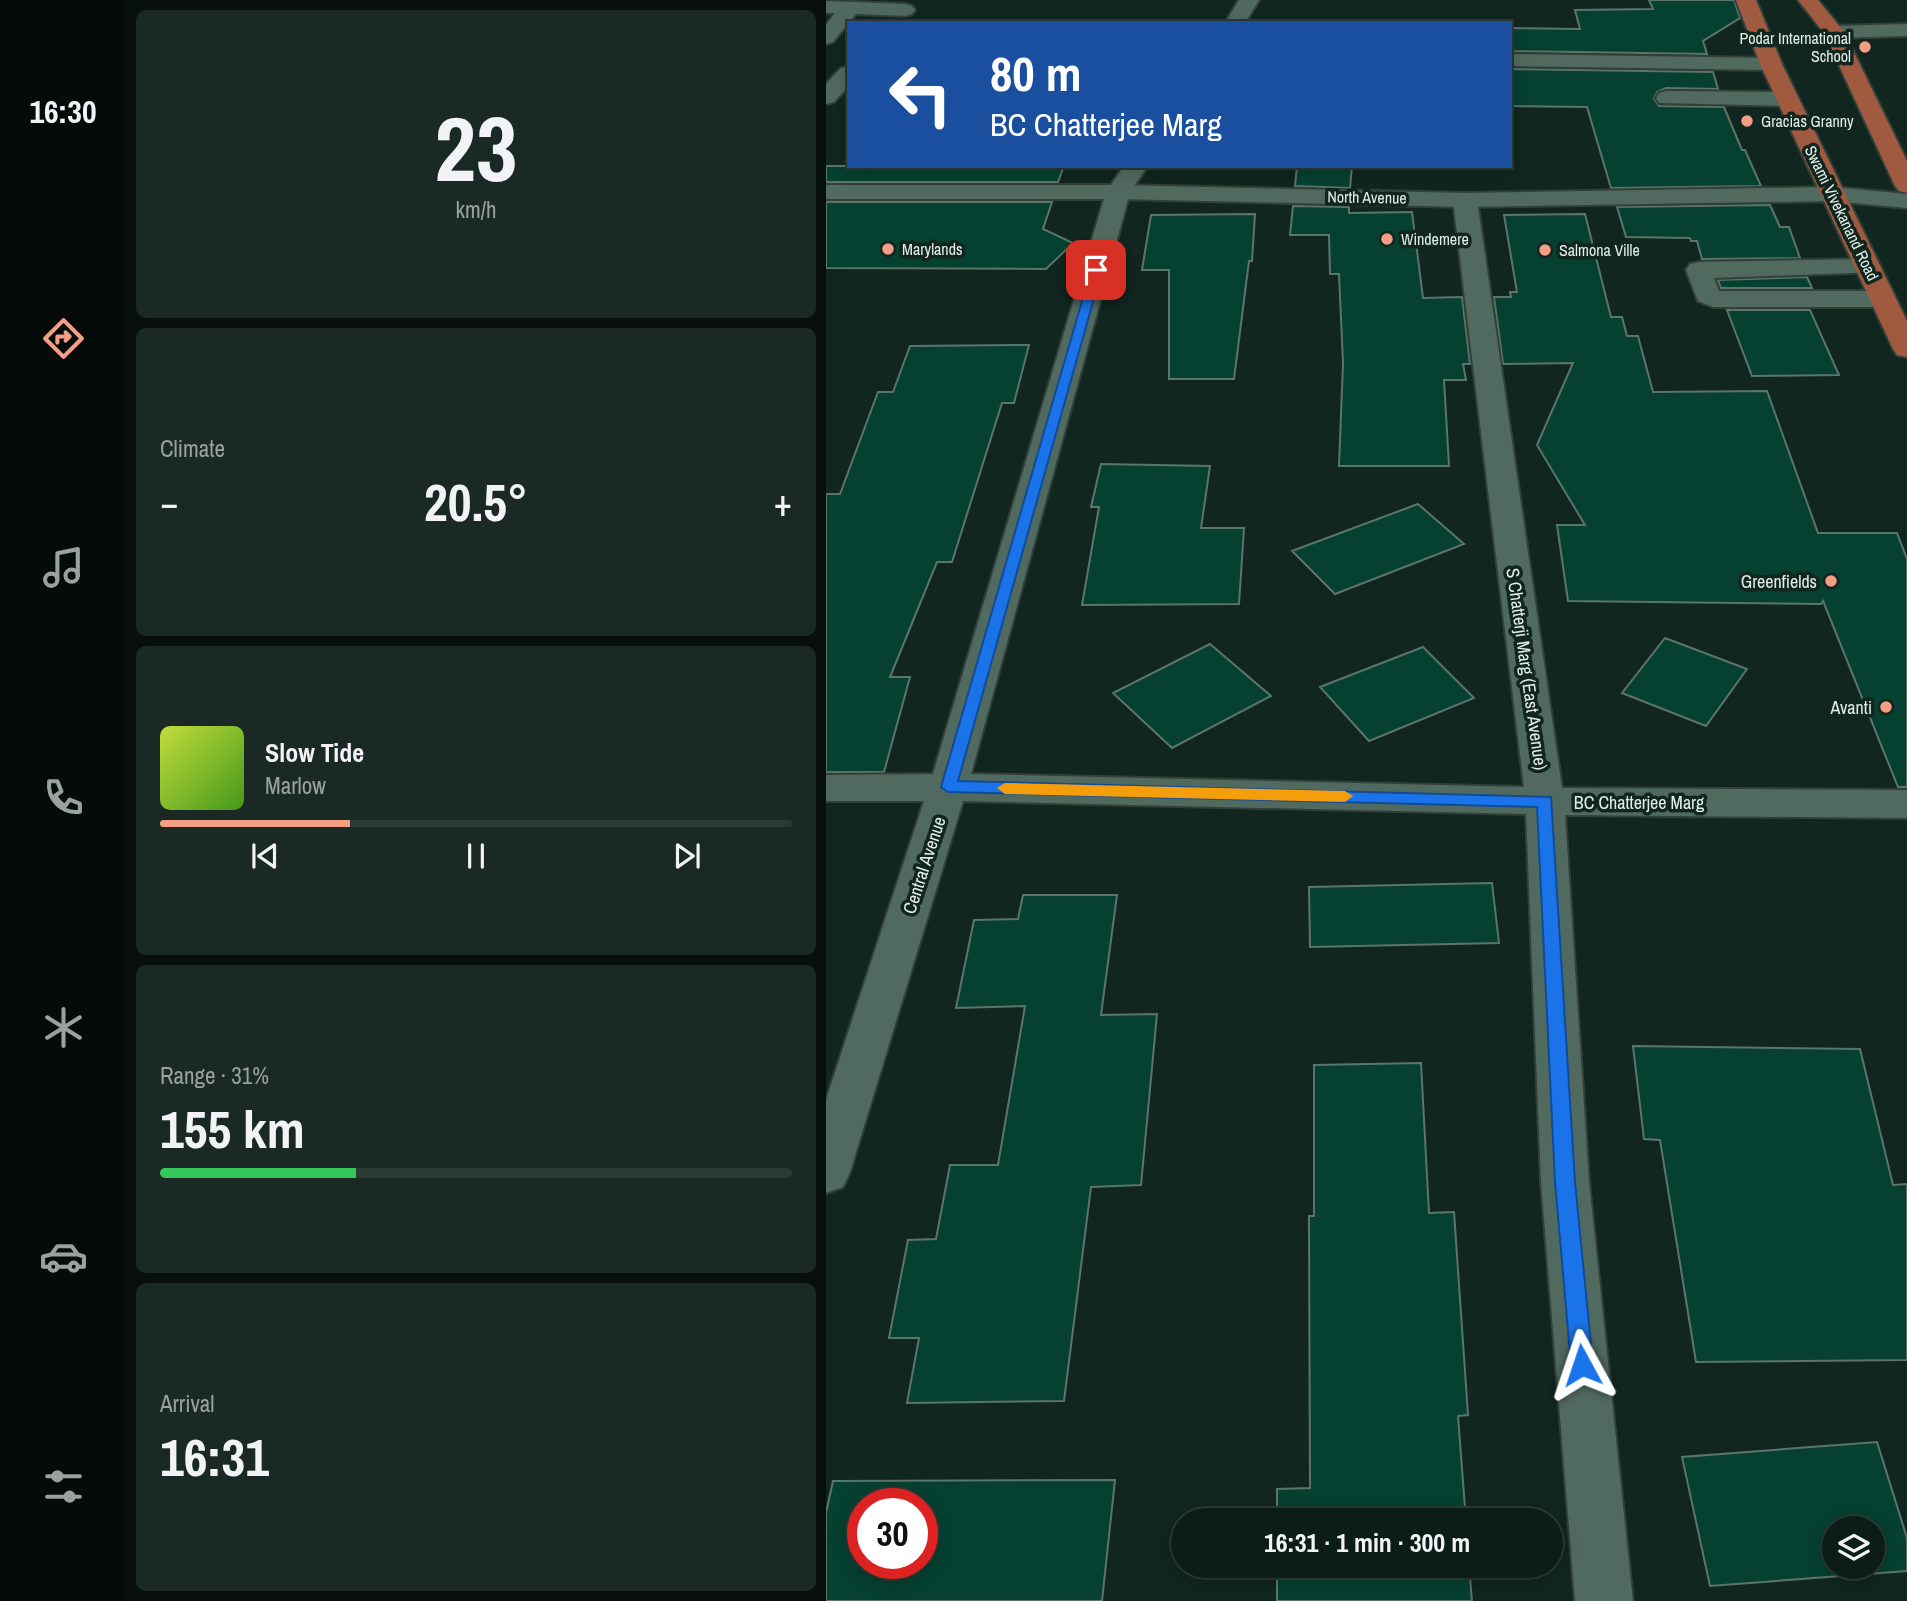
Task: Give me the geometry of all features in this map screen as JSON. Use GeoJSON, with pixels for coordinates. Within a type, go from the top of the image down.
{"type":"FeatureCollection","features":[{"type":"Feature","properties":{"kind":"main road","name":"Swami Vivekanand Road"},"geometry":{"type":"LineString","coordinates":[[1746,0],[1787,99],[1907,349]]}},
{"type":"Feature","properties":{"kind":"main road"},"geometry":{"type":"LineString","coordinates":[[1808,0],[1834,32],[1907,186]]}},
{"type":"Feature","properties":{"kind":"street"},"geometry":{"type":"LineString","coordinates":[[1236,21],[1249,0]]}},
{"type":"Feature","properties":{"kind":"street"},"geometry":{"type":"LineString","coordinates":[[826,7],[904,11]]}},
{"type":"Feature","properties":{"kind":"street"},"geometry":{"type":"LineString","coordinates":[[826,38],[850,8]]}},
{"type":"Feature","properties":{"kind":"street"},"geometry":{"type":"LineString","coordinates":[[1834,32],[1907,30]]}},
{"type":"Feature","properties":{"kind":"street"},"geometry":{"type":"LineString","coordinates":[[1512,60],[1578,65],[1681,53],[1771,64]]}},
{"type":"Feature","properties":{"kind":"street"},"geometry":{"type":"LineString","coordinates":[[826,97],[845,64]]}},
{"type":"Feature","properties":{"kind":"street"},"geometry":{"type":"LineString","coordinates":[[1667,99],[1787,99]]}},
{"type":"Feature","properties":{"kind":"street","name":"North Avenue"},"geometry":{"type":"LineString","coordinates":[[826,192],[1127,179],[1465,200],[1833,194],[1907,201]]}},
{"type":"Feature","properties":{"kind":"street","name":"Central Avenue"},"geometry":{"type":"LineString","coordinates":[[826,1172],[948,787],[1127,179]]}},
{"type":"Feature","properties":{"kind":"street","name":"S Chatterji Marg (East Avenue)"},"geometry":{"type":"LineString","coordinates":[[1465,200],[1545,801],[1565,1182],[1604,1601]]}},
{"type":"Feature","properties":{"kind":"street"},"geometry":{"type":"LineString","coordinates":[[1825,267],[1839,299]]}},
{"type":"Feature","properties":{"kind":"street"},"geometry":{"type":"LineString","coordinates":[[1868,267],[1699,270],[1707,295],[1713,299],[1883,299]]}},
{"type":"Feature","properties":{"kind":"street","name":"BC Chatterjee Marg"},"geometry":{"type":"LineString","coordinates":[[826,788],[948,787],[1545,801],[1907,804]]}},
{"type":"Feature","properties":{"kind":"building"},"geometry":{"type":"Polygon","coordinates":[[[1649,0],[1734,0],[1740,18],[1703,41],[1707,54],[1512,51],[1512,28],[1580,29],[1575,10],[1653,9],[1649,0]]]}},
{"type":"Feature","properties":{"kind":"building"},"geometry":{"type":"Polygon","coordinates":[[[1512,69],[1713,72],[1718,89],[1666,88],[1657,92],[1654,99],[1659,106],[1724,107],[1761,186],[1611,188],[1587,107],[1512,106],[1512,69]]]}},
{"type":"Feature","properties":{"kind":"building"},"geometry":{"type":"Polygon","coordinates":[[[826,166],[1063,168],[1058,182],[826,182],[826,166]]]}},
{"type":"Feature","properties":{"kind":"building"},"geometry":{"type":"Polygon","coordinates":[[[1297,168],[1352,168],[1350,188],[1295,186],[1297,168]]]}},
{"type":"Feature","properties":{"kind":"building"},"geometry":{"type":"Polygon","coordinates":[[[826,202],[1052,202],[1043,229],[1073,243],[1046,269],[826,268],[826,202]]]}},
{"type":"Feature","properties":{"kind":"building"},"geometry":{"type":"Polygon","coordinates":[[[1770,205],[1780,227],[1789,227],[1800,258],[1702,259],[1697,241],[1691,241],[1690,238],[1626,237],[1617,207],[1770,205]]]}},
{"type":"Feature","properties":{"kind":"building"},"geometry":{"type":"Polygon","coordinates":[[[1293,206],[1349,207],[1349,213],[1412,212],[1423,298],[1462,297],[1470,364],[1463,364],[1466,380],[1444,380],[1449,466],[1339,466],[1343,363],[1339,274],[1330,274],[1329,235],[1290,235],[1293,206]]]}},
{"type":"Feature","properties":{"kind":"building"},"geometry":{"type":"Polygon","coordinates":[[[1255,214],[1252,261],[1249,261],[1234,379],[1169,379],[1169,270],[1142,270],[1151,215],[1255,214]]]}},
{"type":"Feature","properties":{"kind":"building"},"geometry":{"type":"Polygon","coordinates":[[[1585,214],[1611,317],[1622,317],[1627,336],[1638,336],[1653,392],[1767,391],[1818,533],[1897,533],[1907,559],[1907,787],[1898,787],[1823,601],[1821,604],[1568,601],[1557,525],[1585,525],[1537,445],[1573,363],[1503,364],[1494,297],[1511,297],[1510,292],[1517,292],[1504,215],[1585,214]]]}},
{"type":"Feature","properties":{"kind":"building"},"geometry":{"type":"Polygon","coordinates":[[[1807,277],[1812,288],[1721,288],[1718,280],[1807,277]]]}},
{"type":"Feature","properties":{"kind":"building"},"geometry":{"type":"Polygon","coordinates":[[[1727,310],[1810,310],[1839,375],[1752,376],[1727,310]]]}},
{"type":"Feature","properties":{"kind":"building"},"geometry":{"type":"Polygon","coordinates":[[[1029,345],[1014,403],[1002,403],[952,562],[937,562],[890,677],[910,677],[884,772],[826,772],[826,494],[840,494],[878,392],[893,392],[910,346],[1029,345]]]}},
{"type":"Feature","properties":{"kind":"building"},"geometry":{"type":"Polygon","coordinates":[[[1101,464],[1210,466],[1201,528],[1244,528],[1239,604],[1082,605],[1099,507],[1091,507],[1101,464]]]}},
{"type":"Feature","properties":{"kind":"building"},"geometry":{"type":"Polygon","coordinates":[[[1418,504],[1464,544],[1335,594],[1292,551],[1418,504]]]}},
{"type":"Feature","properties":{"kind":"building"},"geometry":{"type":"Polygon","coordinates":[[[1665,638],[1747,669],[1706,726],[1622,693],[1665,638]]]}},
{"type":"Feature","properties":{"kind":"building"},"geometry":{"type":"Polygon","coordinates":[[[1210,644],[1271,696],[1172,748],[1113,693],[1210,644]]]}},
{"type":"Feature","properties":{"kind":"building"},"geometry":{"type":"Polygon","coordinates":[[[1423,647],[1474,698],[1369,741],[1320,687],[1423,647]]]}},
{"type":"Feature","properties":{"kind":"building"},"geometry":{"type":"Polygon","coordinates":[[[1492,883],[1499,943],[1310,947],[1309,887],[1492,883]]]}},
{"type":"Feature","properties":{"kind":"building"},"geometry":{"type":"Polygon","coordinates":[[[1023,895],[1117,895],[1101,1015],[1157,1014],[1141,1185],[1091,1187],[1064,1401],[907,1403],[919,1338],[889,1338],[908,1240],[936,1239],[950,1165],[998,1165],[1025,1006],[956,1008],[974,920],[1018,919],[1023,895]]]}},
{"type":"Feature","properties":{"kind":"building"},"geometry":{"type":"Polygon","coordinates":[[[1633,1046],[1860,1049],[1893,1185],[1907,1184],[1907,1360],[1696,1362],[1660,1140],[1644,1139],[1633,1046]]]}},
{"type":"Feature","properties":{"kind":"building"},"geometry":{"type":"Polygon","coordinates":[[[1421,1063],[1429,1213],[1454,1212],[1468,1415],[1458,1416],[1465,1508],[1277,1508],[1277,1489],[1310,1488],[1309,1216],[1314,1216],[1314,1065],[1421,1063]]]}},
{"type":"Feature","properties":{"kind":"building"},"geometry":{"type":"Polygon","coordinates":[[[1877,1442],[1907,1538],[1907,1571],[1885,1573],[1885,1516],[1822,1516],[1822,1577],[1710,1586],[1682,1457],[1877,1442]]]}},
{"type":"Feature","properties":{"kind":"building"},"geometry":{"type":"Polygon","coordinates":[[[1115,1480],[1102,1601],[826,1601],[826,1513],[833,1481],[1115,1480]]]}},
{"type":"Feature","properties":{"kind":"building"},"geometry":{"type":"Polygon","coordinates":[[[1277,1578],[1470,1578],[1472,1601],[1277,1601],[1277,1578]]]}},
{"type":"Feature","properties":{"kind":"slow traffic"},"geometry":{"type":"LineString","coordinates":[[1005,788],[1345,796]]}},
{"type":"Feature","properties":{"kind":"place","name":"Podar International School"},"geometry":{"type":"Point","coordinates":[1865,47]}},
{"type":"Feature","properties":{"kind":"place","name":"Gracias Granny"},"geometry":{"type":"Point","coordinates":[1747,121]}},
{"type":"Feature","properties":{"kind":"place","name":"Windemere"},"geometry":{"type":"Point","coordinates":[1387,239]}},
{"type":"Feature","properties":{"kind":"place","name":"Marylands"},"geometry":{"type":"Point","coordinates":[888,249]}},
{"type":"Feature","properties":{"kind":"place","name":"Salmona Ville"},"geometry":{"type":"Point","coordinates":[1545,250]}},
{"type":"Feature","properties":{"kind":"place","name":"Greenfields"},"geometry":{"type":"Point","coordinates":[1831,581]}},
{"type":"Feature","properties":{"kind":"place","name":"Avanti"},"geometry":{"type":"Point","coordinates":[1886,707]}},
{"type":"Feature","properties":{"kind":"route"},"geometry":{"type":"LineString","coordinates":[[1096,270],[948,787],[1545,801],[1565,1182],[1582,1365]]}}]}
